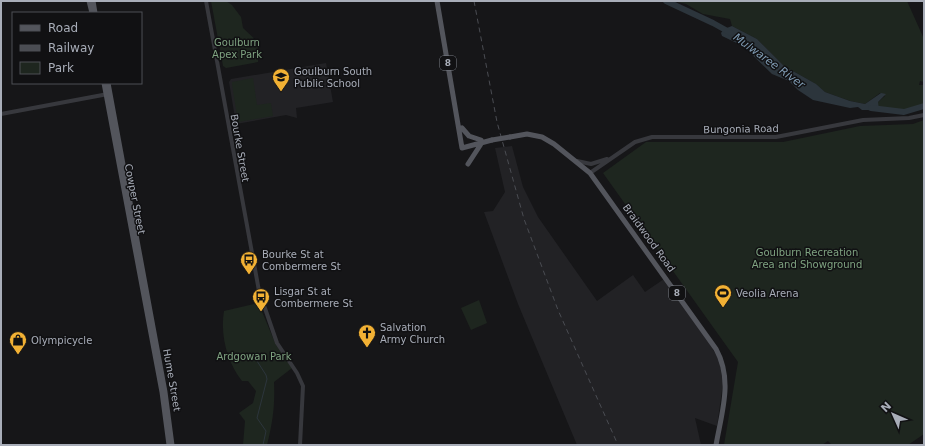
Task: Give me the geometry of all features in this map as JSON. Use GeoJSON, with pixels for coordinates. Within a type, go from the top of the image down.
{"type":"FeatureCollection","features":[{"type":"Feature","properties":{"kind":"main road"},"geometry":{"type":"LineString","coordinates":[[89,1],[92,12]]}},
{"type":"Feature","properties":{"kind":"main road"},"geometry":{"type":"LineString","coordinates":[[93,1],[95,12]]}},
{"type":"Feature","properties":{"kind":"main road","name":"8"},"geometry":{"type":"LineString","coordinates":[[436,1],[461,126]]}},
{"type":"Feature","properties":{"kind":"main road","name":"Cowper Street"},"geometry":{"type":"LineString","coordinates":[[104,84],[108,94],[150,318]]}},
{"type":"Feature","properties":{"kind":"main road","name":"Cowper Street"},"geometry":{"type":"LineString","coordinates":[[108,84],[108,94]]}},
{"type":"Feature","properties":{"kind":"main road"},"geometry":{"type":"LineString","coordinates":[[461,126],[469,136],[482,142],[468,164]]}},
{"type":"Feature","properties":{"kind":"main road","name":"Braidwood Road"},"geometry":{"type":"LineString","coordinates":[[461,126],[463,146],[527,134],[542,138],[554,144],[590,173],[692,314],[721,358],[726,382],[716,445]]}},
{"type":"Feature","properties":{"kind":"main road","name":"Hume Street"},"geometry":{"type":"LineString","coordinates":[[150,318],[169,445]]}},
{"type":"Feature","properties":{"kind":"main road","name":"Hume Street"},"geometry":{"type":"LineString","coordinates":[[150,318],[165,392],[172,445]]}},
{"type":"Feature","properties":{"kind":"street","name":"Bourke Street"},"geometry":{"type":"LineString","coordinates":[[206,1],[261,298],[277,343],[297,372],[302,384],[304,396],[300,445]]}},
{"type":"Feature","properties":{"kind":"street"},"geometry":{"type":"LineString","coordinates":[[1,114],[108,94]]}},
{"type":"Feature","properties":{"kind":"street","name":"Bungonia Road"},"geometry":{"type":"LineString","coordinates":[[590,173],[614,155],[635,142],[652,138],[776,137],[863,120],[909,118],[924,115]]}},
{"type":"Feature","properties":{"kind":"street"},"geometry":{"type":"LineString","coordinates":[[574,160],[591,164],[614,155]]}},
{"type":"Feature","properties":{"kind":"shaded area","name":"Goulburn South Public School"},"geometry":{"type":"Polygon","coordinates":[[[326,63],[333,102],[296,108],[297,118],[286,115],[236,124],[229,82],[231,79],[326,63]]]}},
{"type":"Feature","properties":{"kind":"shaded area"},"geometry":{"type":"Polygon","coordinates":[[[512,146],[523,187],[538,217],[597,301],[633,275],[645,292],[664,279],[710,344],[720,362],[723,383],[717,426],[695,418],[701,445],[577,445],[518,304],[484,212],[493,211],[505,192],[495,148],[512,146]]]}},
{"type":"Feature","properties":{"kind":"green space","name":"Goulburn Apex Park"},"geometry":{"type":"Polygon","coordinates":[[[211,1],[226,1],[232,5],[241,17],[243,28],[258,42],[258,62],[226,68],[223,66],[211,1]]]}},
{"type":"Feature","properties":{"kind":"green space"},"geometry":{"type":"Polygon","coordinates":[[[673,1],[907,1],[924,39],[924,82],[920,81],[919,85],[924,85],[924,105],[907,109],[889,110],[878,106],[878,102],[885,96],[880,93],[865,104],[850,101],[825,92],[814,83],[784,66],[757,39],[732,26],[730,19],[703,14],[686,4],[673,1]]]}},
{"type":"Feature","properties":{"kind":"green space"},"geometry":{"type":"Polygon","coordinates":[[[253,78],[257,105],[271,103],[273,116],[238,122],[232,82],[253,78]]]}},
{"type":"Feature","properties":{"kind":"green space","name":"Goulburn Recreation Area and Showground"},"geometry":{"type":"Polygon","coordinates":[[[924,120],[924,434],[908,445],[832,445],[828,441],[822,445],[724,445],[738,362],[603,173],[646,142],[783,142],[860,126],[913,124],[924,120]]]}},
{"type":"Feature","properties":{"kind":"green space"},"geometry":{"type":"Polygon","coordinates":[[[479,300],[487,323],[471,330],[461,308],[479,300]]]}},
{"type":"Feature","properties":{"kind":"green space","name":"Ardgowan Park"},"geometry":{"type":"Polygon","coordinates":[[[254,304],[260,307],[276,345],[292,368],[274,382],[273,413],[267,445],[243,445],[245,421],[239,413],[253,403],[256,391],[248,381],[242,381],[232,365],[226,348],[223,329],[224,311],[254,304]]]}},
{"type":"Feature","properties":{"kind":"water"},"geometry":{"type":"Polygon","coordinates":[[[732,26],[757,39],[784,66],[816,84],[825,92],[850,101],[865,104],[881,93],[886,94],[878,102],[879,110],[862,110],[858,107],[850,108],[813,100],[798,90],[789,81],[772,74],[743,46],[722,36],[721,33],[724,29],[732,26]]]}},
{"type":"Feature","properties":{"kind":"waterway","name":"Mulwaree River"},"geometry":{"type":"LineString","coordinates":[[666,1],[731,33]]}},
{"type":"Feature","properties":{"kind":"waterway","name":"Mulwaree River"},"geometry":{"type":"LineString","coordinates":[[871,108],[904,112],[924,106]]}},
{"type":"Feature","properties":{"kind":"waterway"},"geometry":{"type":"LineString","coordinates":[[257,361],[267,379],[257,418],[266,431],[263,445]]}},
{"type":"Feature","properties":{"kind":"railway"},"geometry":{"type":"LineString","coordinates":[[474,1],[497,122],[524,219],[558,310],[618,445]]}},
{"type":"Feature","properties":{"kind":"place","name":"Goulburn South Public School"},"geometry":{"type":"Point","coordinates":[281,92]}},
{"type":"Feature","properties":{"kind":"place","name":"Bourke St at Combermere St"},"geometry":{"type":"Point","coordinates":[249,275]}},
{"type":"Feature","properties":{"kind":"place","name":"Veolia Arena"},"geometry":{"type":"Point","coordinates":[723,308]}},
{"type":"Feature","properties":{"kind":"place","name":"Lisgar St at Combermere St"},"geometry":{"type":"Point","coordinates":[261,312]}},
{"type":"Feature","properties":{"kind":"place","name":"Salvation Army Church"},"geometry":{"type":"Point","coordinates":[367,348]}},
{"type":"Feature","properties":{"kind":"place","name":"Olympicycle"},"geometry":{"type":"Point","coordinates":[18,355]}}]}
